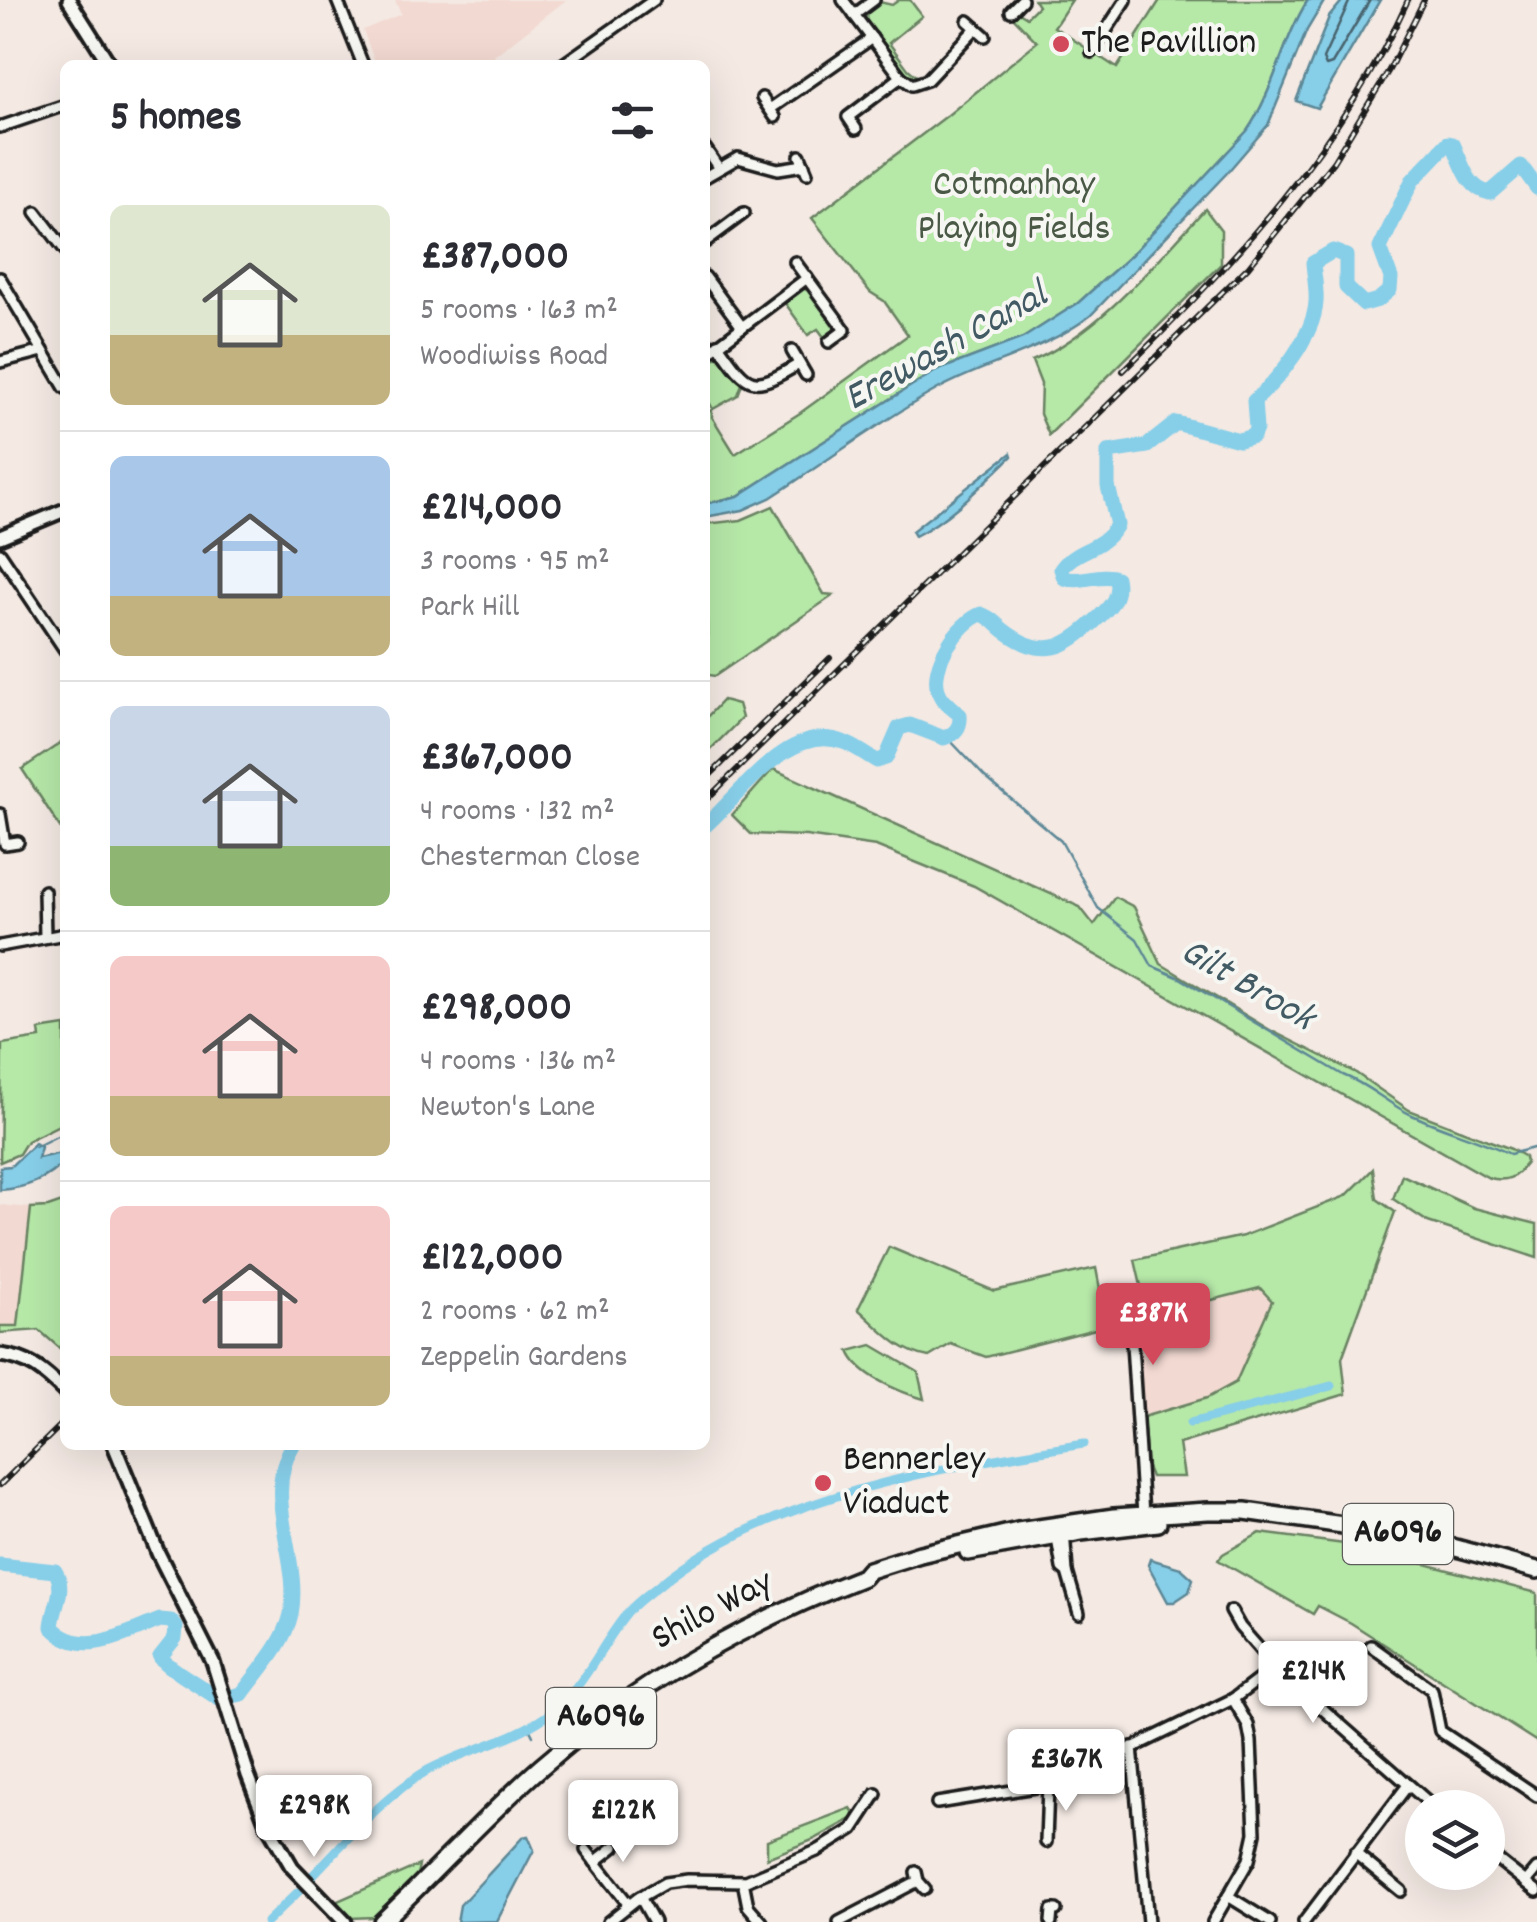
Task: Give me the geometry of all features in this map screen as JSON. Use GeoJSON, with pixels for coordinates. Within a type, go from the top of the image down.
{"type":"FeatureCollection","features":[{"type":"Feature","properties":{"kind":"main road","name":"Shilo Way"},"geometry":{"type":"LineString","coordinates":[[382,1922],[540,1767],[621,1703],[732,1634],[862,1576],[872,1578],[1060,1529],[1142,1514],[1245,1511],[1401,1534],[1537,1570]]}},
{"type":"Feature","properties":{"kind":"main road","name":"Shilo Way"},"geometry":{"type":"LineString","coordinates":[[1060,1529],[1245,1520],[1256,1515]]}},
{"type":"Feature","properties":{"kind":"street"},"geometry":{"type":"LineString","coordinates":[[69,0],[107,60]]}},
{"type":"Feature","properties":{"kind":"street"},"geometry":{"type":"LineString","coordinates":[[336,0],[361,60]]}},
{"type":"Feature","properties":{"kind":"street"},"geometry":{"type":"LineString","coordinates":[[569,60],[654,0]]}},
{"type":"Feature","properties":{"kind":"street"},"geometry":{"type":"LineString","coordinates":[[844,0],[901,77],[914,85],[927,80],[972,24],[984,36]]}},
{"type":"Feature","properties":{"kind":"street"},"geometry":{"type":"LineString","coordinates":[[854,14],[874,0]]}},
{"type":"Feature","properties":{"kind":"street"},"geometry":{"type":"LineString","coordinates":[[1092,52],[1126,0]]}},
{"type":"Feature","properties":{"kind":"street"},"geometry":{"type":"LineString","coordinates":[[1011,10],[1025,3]]}},
{"type":"Feature","properties":{"kind":"street"},"geometry":{"type":"LineString","coordinates":[[762,98],[773,113],[872,38]]}},
{"type":"Feature","properties":{"kind":"street"},"geometry":{"type":"LineString","coordinates":[[856,129],[848,116],[901,77]]}},
{"type":"Feature","properties":{"kind":"street"},"geometry":{"type":"LineString","coordinates":[[0,127],[60,107]]}},
{"type":"Feature","properties":{"kind":"street"},"geometry":{"type":"LineString","coordinates":[[710,155],[718,167]]}},
{"type":"Feature","properties":{"kind":"street"},"geometry":{"type":"LineString","coordinates":[[710,173],[738,158],[778,169],[804,165]]}},
{"type":"Feature","properties":{"kind":"street"},"geometry":{"type":"LineString","coordinates":[[36,212],[60,243]]}},
{"type":"Feature","properties":{"kind":"street"},"geometry":{"type":"LineString","coordinates":[[710,238],[744,213]]}},
{"type":"Feature","properties":{"kind":"street"},"geometry":{"type":"LineString","coordinates":[[795,262],[846,330],[829,342]]}},
{"type":"Feature","properties":{"kind":"street"},"geometry":{"type":"LineString","coordinates":[[0,278],[60,380]]}},
{"type":"Feature","properties":{"kind":"street"},"geometry":{"type":"LineString","coordinates":[[710,351],[807,278]]}},
{"type":"Feature","properties":{"kind":"street"},"geometry":{"type":"LineString","coordinates":[[710,284],[742,327]]}},
{"type":"Feature","properties":{"kind":"street"},"geometry":{"type":"LineString","coordinates":[[718,344],[741,376],[752,382],[771,381],[799,364]]}},
{"type":"Feature","properties":{"kind":"street"},"geometry":{"type":"LineString","coordinates":[[0,362],[43,351]]}},
{"type":"Feature","properties":{"kind":"street"},"geometry":{"type":"LineString","coordinates":[[792,352],[806,375]]}},
{"type":"Feature","properties":{"kind":"street"},"geometry":{"type":"LineString","coordinates":[[0,537],[60,512]]}},
{"type":"Feature","properties":{"kind":"street"},"geometry":{"type":"LineString","coordinates":[[0,553],[60,643]]}},
{"type":"Feature","properties":{"kind":"street"},"geometry":{"type":"LineString","coordinates":[[0,814],[5,844],[18,842]]}},
{"type":"Feature","properties":{"kind":"street"},"geometry":{"type":"LineString","coordinates":[[44,890],[45,937]]}},
{"type":"Feature","properties":{"kind":"street"},"geometry":{"type":"LineString","coordinates":[[0,946],[60,935]]}},
{"type":"Feature","properties":{"kind":"street"},"geometry":{"type":"LineString","coordinates":[[1130,1313],[1142,1514],[1159,1523]]}},
{"type":"Feature","properties":{"kind":"street"},"geometry":{"type":"LineString","coordinates":[[0,1355],[26,1361],[60,1387]]}},
{"type":"Feature","properties":{"kind":"street"},"geometry":{"type":"LineString","coordinates":[[116,1450],[158,1553],[206,1645],[267,1824],[292,1867],[345,1922]]}},
{"type":"Feature","properties":{"kind":"street"},"geometry":{"type":"LineString","coordinates":[[1060,1529],[1066,1572],[1078,1613]]}},
{"type":"Feature","properties":{"kind":"street"},"geometry":{"type":"LineString","coordinates":[[1231,1611],[1274,1668],[1414,1790]]}},
{"type":"Feature","properties":{"kind":"street"},"geometry":{"type":"LineString","coordinates":[[1371,1646],[1432,1690],[1440,1731],[1537,1796]]}},
{"type":"Feature","properties":{"kind":"street"},"geometry":{"type":"LineString","coordinates":[[1374,1666],[1382,1654]]}},
{"type":"Feature","properties":{"kind":"street"},"geometry":{"type":"LineString","coordinates":[[937,1803],[1060,1783],[1233,1699],[1274,1668]]}},
{"type":"Feature","properties":{"kind":"street"},"geometry":{"type":"LineString","coordinates":[[1213,1922],[1248,1860],[1255,1834],[1252,1741],[1233,1699]]}},
{"type":"Feature","properties":{"kind":"street"},"geometry":{"type":"LineString","coordinates":[[1132,1747],[1148,1922]]}},
{"type":"Feature","properties":{"kind":"street"},"geometry":{"type":"LineString","coordinates":[[1304,1922],[1408,1785]]}},
{"type":"Feature","properties":{"kind":"street"},"geometry":{"type":"LineString","coordinates":[[1046,1842],[1048,1786]]}},
{"type":"Feature","properties":{"kind":"street"},"geometry":{"type":"LineString","coordinates":[[608,1922],[660,1886],[679,1880],[743,1881],[803,1858],[843,1837],[861,1820],[876,1794]]}},
{"type":"Feature","properties":{"kind":"street"},"geometry":{"type":"LineString","coordinates":[[596,1862],[614,1848]]}},
{"type":"Feature","properties":{"kind":"street"},"geometry":{"type":"LineString","coordinates":[[586,1850],[629,1905]]}},
{"type":"Feature","properties":{"kind":"street"},"geometry":{"type":"LineString","coordinates":[[1355,1854],[1401,1892]]}},
{"type":"Feature","properties":{"kind":"street"},"geometry":{"type":"LineString","coordinates":[[1505,1865],[1537,1891]]}},
{"type":"Feature","properties":{"kind":"street"},"geometry":{"type":"LineString","coordinates":[[1526,1882],[1537,1869]]}},
{"type":"Feature","properties":{"kind":"street"},"geometry":{"type":"LineString","coordinates":[[838,1922],[920,1880]]}},
{"type":"Feature","properties":{"kind":"street"},"geometry":{"type":"LineString","coordinates":[[743,1881],[746,1902],[762,1922]]}},
{"type":"Feature","properties":{"kind":"street"},"geometry":{"type":"LineString","coordinates":[[1228,1896],[1270,1922]]}},
{"type":"Feature","properties":{"kind":"street"},"geometry":{"type":"LineString","coordinates":[[640,1897],[654,1922]]}},
{"type":"Feature","properties":{"kind":"street"},"geometry":{"type":"LineString","coordinates":[[1051,1922],[1052,1910],[1056,1910]]}},
{"type":"Feature","properties":{"kind":"shaded area"},"geometry":{"type":"Polygon","coordinates":[[[395,0],[566,0],[494,56],[497,60],[374,60],[363,30],[401,14],[395,0]]]}},
{"type":"Feature","properties":{"kind":"shaded area"},"geometry":{"type":"Polygon","coordinates":[[[0,1205],[31,1208],[18,1326],[0,1326],[0,1205]]]}},
{"type":"Feature","properties":{"kind":"shaded area"},"geometry":{"type":"Polygon","coordinates":[[[1261,1288],[1272,1301],[1236,1382],[1207,1398],[1143,1417],[1134,1319],[1261,1288]]]}},
{"type":"Feature","properties":{"kind":"green space"},"geometry":{"type":"Polygon","coordinates":[[[910,0],[922,16],[889,43],[919,78],[916,79],[905,73],[866,21],[867,11],[880,2],[892,5],[910,0]]]}},
{"type":"Feature","properties":{"kind":"green space","name":"Cotmanhay Playing Fields"},"geometry":{"type":"Polygon","coordinates":[[[1034,0],[1072,0],[1054,27],[1117,68],[1160,0],[1308,0],[1247,131],[1131,255],[1078,303],[1023,338],[936,371],[738,496],[710,503],[710,411],[735,454],[800,413],[908,335],[884,301],[870,292],[812,218],[1037,42],[1013,17],[1019,12],[1027,17],[1038,6],[1034,0]]]}},
{"type":"Feature","properties":{"kind":"green space"},"geometry":{"type":"Polygon","coordinates":[[[1205,209],[1221,230],[1221,264],[1049,435],[1040,414],[1041,384],[1032,361],[1057,349],[1103,315],[1205,209]]]}},
{"type":"Feature","properties":{"kind":"green space"},"geometry":{"type":"Polygon","coordinates":[[[804,289],[834,325],[834,330],[824,337],[818,329],[808,335],[785,303],[804,289]]]}},
{"type":"Feature","properties":{"kind":"green space"},"geometry":{"type":"Polygon","coordinates":[[[719,356],[742,384],[738,395],[713,409],[710,404],[710,361],[719,356]]]}},
{"type":"Feature","properties":{"kind":"green space"},"geometry":{"type":"Polygon","coordinates":[[[773,506],[824,594],[834,595],[715,676],[710,675],[710,523],[741,520],[773,506]]]}},
{"type":"Feature","properties":{"kind":"green space"},"geometry":{"type":"Polygon","coordinates":[[[723,700],[738,704],[742,718],[710,750],[710,714],[723,700]]]}},
{"type":"Feature","properties":{"kind":"green space"},"geometry":{"type":"Polygon","coordinates":[[[60,743],[60,827],[22,769],[60,743]]]}},
{"type":"Feature","properties":{"kind":"green space"},"geometry":{"type":"Polygon","coordinates":[[[773,769],[1080,907],[1094,925],[1115,897],[1134,907],[1161,964],[1270,1030],[1356,1073],[1409,1110],[1511,1149],[1525,1157],[1526,1163],[1510,1178],[1489,1178],[974,886],[876,846],[806,836],[751,834],[732,815],[773,769]]]}},
{"type":"Feature","properties":{"kind":"green space"},"geometry":{"type":"Polygon","coordinates":[[[60,1027],[60,1124],[27,1141],[19,1154],[0,1162],[2,1044],[40,1038],[39,1030],[60,1027]]]}},
{"type":"Feature","properties":{"kind":"green space"},"geometry":{"type":"Polygon","coordinates":[[[1373,1169],[1377,1199],[1395,1212],[1342,1358],[1346,1394],[1179,1444],[1184,1477],[1151,1477],[1143,1417],[1207,1398],[1236,1382],[1272,1301],[1260,1288],[1148,1316],[1135,1260],[1243,1236],[1346,1196],[1373,1169]]]}},
{"type":"Feature","properties":{"kind":"green space"},"geometry":{"type":"Polygon","coordinates":[[[1402,1175],[1474,1208],[1537,1224],[1537,1258],[1428,1222],[1393,1199],[1402,1175]]]}},
{"type":"Feature","properties":{"kind":"green space"},"geometry":{"type":"Polygon","coordinates":[[[60,1203],[60,1349],[39,1330],[0,1333],[0,1326],[18,1326],[31,1208],[60,1203]]]}},
{"type":"Feature","properties":{"kind":"green space"},"geometry":{"type":"Polygon","coordinates":[[[889,1247],[994,1291],[1096,1268],[1107,1326],[986,1357],[951,1344],[929,1357],[918,1354],[890,1338],[858,1309],[889,1247]]]}},
{"type":"Feature","properties":{"kind":"green space"},"geometry":{"type":"Polygon","coordinates":[[[872,1345],[918,1372],[924,1399],[892,1387],[861,1368],[849,1351],[872,1345]]]}},
{"type":"Feature","properties":{"kind":"green space"},"geometry":{"type":"Polygon","coordinates":[[[1260,1533],[1352,1545],[1537,1593],[1537,1742],[1351,1623],[1318,1606],[1313,1614],[1218,1560],[1260,1533]]]}},
{"type":"Feature","properties":{"kind":"green space"},"geometry":{"type":"Polygon","coordinates":[[[851,1808],[855,1817],[815,1839],[767,1858],[767,1840],[851,1808]]]}},
{"type":"Feature","properties":{"kind":"green space"},"geometry":{"type":"Polygon","coordinates":[[[419,1865],[417,1875],[373,1917],[351,1918],[333,1903],[419,1865]]]}},
{"type":"Feature","properties":{"kind":"water"},"geometry":{"type":"Polygon","coordinates":[[[1308,0],[1325,0],[1307,30],[1268,125],[1090,316],[1054,338],[938,389],[770,498],[743,510],[710,516],[710,503],[738,496],[936,371],[1023,338],[1078,303],[1131,255],[1247,131],[1265,99],[1308,0]]]}},
{"type":"Feature","properties":{"kind":"water"},"geometry":{"type":"Polygon","coordinates":[[[1343,0],[1380,0],[1317,108],[1296,101],[1329,17],[1343,0]]]}},
{"type":"Feature","properties":{"kind":"water"},"geometry":{"type":"Polygon","coordinates":[[[1011,453],[966,499],[915,536],[912,531],[1011,453]]]}},
{"type":"Feature","properties":{"kind":"water"},"geometry":{"type":"Polygon","coordinates":[[[35,1143],[41,1147],[38,1158],[60,1153],[60,1165],[51,1173],[36,1182],[0,1190],[0,1167],[11,1166],[35,1143]]]}},
{"type":"Feature","properties":{"kind":"water"},"geometry":{"type":"Polygon","coordinates":[[[1150,1559],[1181,1568],[1193,1579],[1189,1592],[1168,1602],[1148,1565],[1150,1559]]]}},
{"type":"Feature","properties":{"kind":"water"},"geometry":{"type":"Polygon","coordinates":[[[528,1836],[534,1850],[497,1921],[457,1922],[460,1905],[528,1836]]]}},
{"type":"Feature","properties":{"kind":"waterway"},"geometry":{"type":"LineString","coordinates":[[710,821],[768,765],[804,742],[843,742],[877,761],[886,758],[899,728],[910,725],[944,738],[951,734],[960,715],[939,694],[938,669],[955,635],[981,614],[1020,641],[1044,648],[1065,643],[1097,619],[1113,601],[1116,578],[1070,579],[1064,578],[1061,569],[1104,540],[1117,525],[1108,486],[1108,452],[1147,446],[1176,423],[1239,440],[1253,436],[1254,401],[1293,356],[1314,315],[1313,263],[1333,251],[1346,256],[1346,287],[1364,304],[1378,300],[1390,290],[1391,278],[1380,248],[1412,181],[1448,143],[1453,144],[1471,181],[1482,191],[1490,193],[1521,166],[1537,188]]}},
{"type":"Feature","properties":{"kind":"waterway","name":"Gilt Brook"},"geometry":{"type":"LineString","coordinates":[[947,737],[985,777],[1061,841],[1098,908],[1137,939],[1152,966],[1180,978],[1412,1115],[1510,1154],[1537,1147]]}},
{"type":"Feature","properties":{"kind":"waterway"},"geometry":{"type":"LineString","coordinates":[[35,1147],[60,1134]]}},
{"type":"Feature","properties":{"kind":"waterway"},"geometry":{"type":"LineString","coordinates":[[1190,1423],[1331,1386]]}},
{"type":"Feature","properties":{"kind":"waterway"},"geometry":{"type":"LineString","coordinates":[[311,1877],[366,1819],[411,1781],[442,1763],[517,1733],[559,1706],[632,1608],[702,1555],[751,1529],[860,1489],[1084,1444]]}},
{"type":"Feature","properties":{"kind":"waterway"},"geometry":{"type":"LineString","coordinates":[[0,1565],[55,1571],[60,1592],[52,1627],[64,1637],[77,1642],[104,1641],[160,1620],[171,1621],[176,1627],[175,1638],[160,1657],[219,1699],[242,1694],[277,1646],[291,1614],[293,1593],[281,1506],[284,1465],[291,1450]]}},
{"type":"Feature","properties":{"kind":"waterway"},"geometry":{"type":"LineString","coordinates":[[528,1726],[533,1736]]}},
{"type":"Feature","properties":{"kind":"waterway"},"geometry":{"type":"LineString","coordinates":[[267,1922],[298,1892]]}},
{"type":"Feature","properties":{"kind":"railway"},"geometry":{"type":"LineString","coordinates":[[1123,371],[1206,287],[1283,199],[1351,104],[1408,0]]}},
{"type":"Feature","properties":{"kind":"railway"},"geometry":{"type":"LineString","coordinates":[[710,796],[1248,267],[1333,162],[1389,70],[1424,0]]}},
{"type":"Feature","properties":{"kind":"railway"},"geometry":{"type":"LineString","coordinates":[[710,775],[830,658]]}},
{"type":"Feature","properties":{"kind":"railway"},"geometry":{"type":"LineString","coordinates":[[0,1485],[60,1426]]}},
{"type":"Feature","properties":{"kind":"place","name":"The Pavillion"},"geometry":{"type":"Point","coordinates":[1061,44]}},
{"type":"Feature","properties":{"kind":"place","name":"Bennerley Viaduct"},"geometry":{"type":"Point","coordinates":[823,1483]}},
{"type":"Feature","properties":{"kind":"water label","name":"Erewash Canal"},"geometry":{"type":"Point","coordinates":[947,349]}}]}
